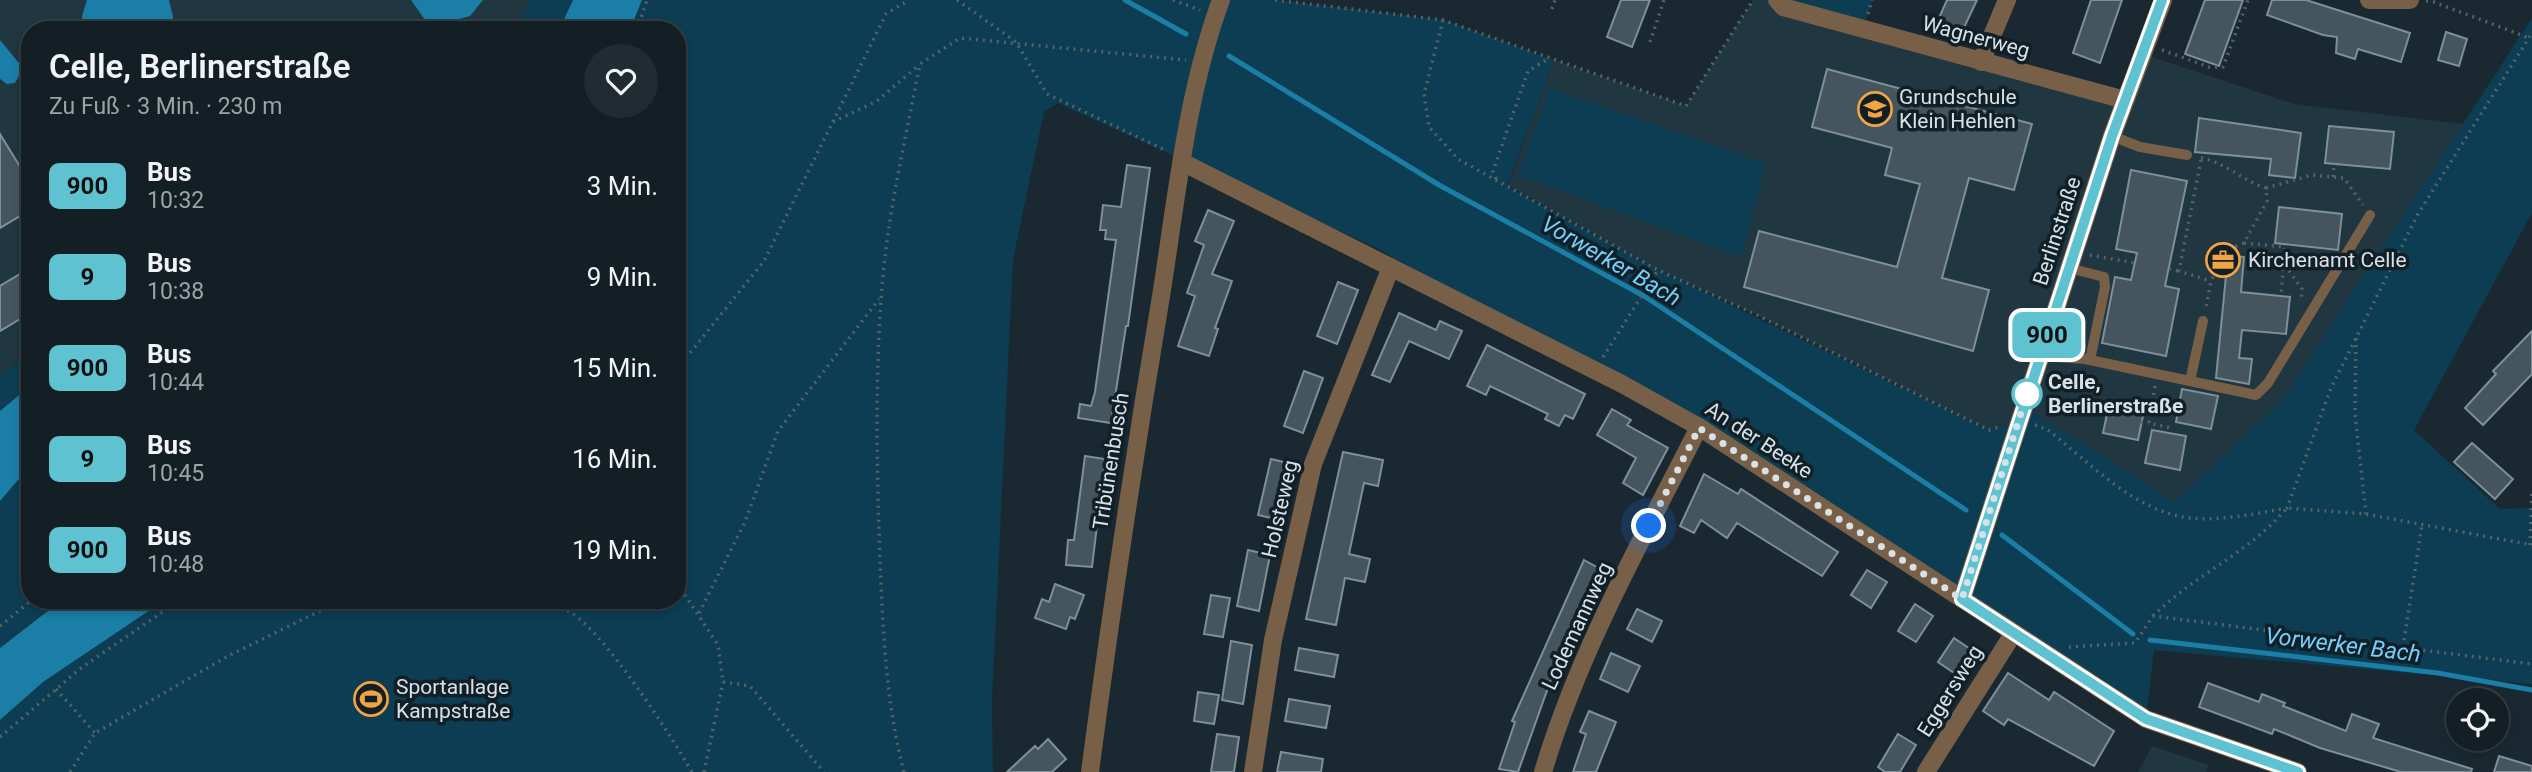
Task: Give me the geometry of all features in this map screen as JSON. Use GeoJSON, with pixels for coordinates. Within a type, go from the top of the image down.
{"type":"FeatureCollection","features":[{"type":"Feature","properties":{"kind":"street","name":"Wagnerweg"},"geometry":{"type":"LineString","coordinates":[[1777,0],[1783,6],[2125,100]]}},
{"type":"Feature","properties":{"kind":"street"},"geometry":{"type":"LineString","coordinates":[[1981,62],[2007,0]]}},
{"type":"Feature","properties":{"kind":"street","name":"Berlinstraße"},"geometry":{"type":"LineString","coordinates":[[1962,599],[2112,136],[2162,0]]}},
{"type":"Feature","properties":{"kind":"street"},"geometry":{"type":"LineString","coordinates":[[2369,0],[2410,0]]}},
{"type":"Feature","properties":{"kind":"street","name":"Tribünenbusch"},"geometry":{"type":"LineString","coordinates":[[1090,772],[1116,570],[1183,160],[1202,61],[1219,6]]}},
{"type":"Feature","properties":{"kind":"street","name":"An der Beeke"},"geometry":{"type":"LineString","coordinates":[[1183,160],[1699,428],[2036,650],[2146,719],[2298,772]]}},
{"type":"Feature","properties":{"kind":"street","name":"Holsteweg"},"geometry":{"type":"LineString","coordinates":[[1253,772],[1273,640],[1313,464],[1391,267]]}},
{"type":"Feature","properties":{"kind":"street","name":"Lodemannweg"},"geometry":{"type":"LineString","coordinates":[[1543,772],[1556,727],[1587,650],[1699,428]]}},
{"type":"Feature","properties":{"kind":"street","name":"Eggersweg"},"geometry":{"type":"LineString","coordinates":[[1926,772],[2013,634]]}},
{"type":"Feature","properties":{"kind":"lane"},"geometry":{"type":"LineString","coordinates":[[2112,136],[2140,147],[2187,155]]}},
{"type":"Feature","properties":{"kind":"lane"},"geometry":{"type":"LineString","coordinates":[[2040,355],[2090,360],[2256,395],[2267,383],[2370,215]]}},
{"type":"Feature","properties":{"kind":"lane"},"geometry":{"type":"LineString","coordinates":[[2071,260],[2104,277],[2105,287],[2090,360]]}},
{"type":"Feature","properties":{"kind":"lane"},"geometry":{"type":"LineString","coordinates":[[2190,381],[2203,321]]}},
{"type":"Feature","properties":{"kind":"path"},"geometry":{"type":"LineString","coordinates":[[639,21],[647,0]]}},
{"type":"Feature","properties":{"kind":"path"},"geometry":{"type":"LineString","coordinates":[[686,358],[764,261],[886,14],[909,0]]}},
{"type":"Feature","properties":{"kind":"path"},"geometry":{"type":"LineString","coordinates":[[957,0],[1016,42],[1047,94],[1183,160]]}},
{"type":"Feature","properties":{"kind":"path"},"geometry":{"type":"LineString","coordinates":[[1173,0],[1193,10],[1219,6]]}},
{"type":"Feature","properties":{"kind":"path"},"geometry":{"type":"LineString","coordinates":[[1275,0],[1443,20],[1686,106],[1754,0]]}},
{"type":"Feature","properties":{"kind":"path"},"geometry":{"type":"LineString","coordinates":[[1552,9],[1555,0]]}},
{"type":"Feature","properties":{"kind":"path"},"geometry":{"type":"LineString","coordinates":[[1650,42],[1664,0]]}},
{"type":"Feature","properties":{"kind":"path"},"geometry":{"type":"LineString","coordinates":[[2146,44],[2209,67],[2223,67],[2248,0]]}},
{"type":"Feature","properties":{"kind":"path"},"geometry":{"type":"LineString","coordinates":[[2410,0],[2434,2],[2529,38]]}},
{"type":"Feature","properties":{"kind":"path"},"geometry":{"type":"LineString","coordinates":[[1443,20],[1424,94],[1429,127],[1458,159],[1658,270],[1757,315],[1989,430],[2003,426],[2017,429]]}},
{"type":"Feature","properties":{"kind":"path"},"geometry":{"type":"LineString","coordinates":[[831,123],[877,102],[920,64],[960,38],[1202,61]]}},
{"type":"Feature","properties":{"kind":"path"},"geometry":{"type":"LineString","coordinates":[[1496,179],[1493,171],[1528,71],[1550,58]]}},
{"type":"Feature","properties":{"kind":"path"},"geometry":{"type":"LineString","coordinates":[[904,772],[898,750],[883,627],[876,467],[881,298],[899,172],[920,64]]}},
{"type":"Feature","properties":{"kind":"path"},"geometry":{"type":"LineString","coordinates":[[2214,160],[2215,154]]}},
{"type":"Feature","properties":{"kind":"path"},"geometry":{"type":"LineString","coordinates":[[2187,155],[2214,160],[2252,184],[2266,188],[2312,176],[2344,177],[2370,215]]}},
{"type":"Feature","properties":{"kind":"path"},"geometry":{"type":"LineString","coordinates":[[2179,271],[2202,158]]}},
{"type":"Feature","properties":{"kind":"path"},"geometry":{"type":"LineString","coordinates":[[2333,177],[2334,164]]}},
{"type":"Feature","properties":{"kind":"path"},"geometry":{"type":"LineString","coordinates":[[2244,243],[2267,201],[2266,188]]}},
{"type":"Feature","properties":{"kind":"path"},"geometry":{"type":"LineString","coordinates":[[2203,321],[2211,281],[2226,250],[2244,243],[2285,246],[2281,296]]}},
{"type":"Feature","properties":{"kind":"path"},"geometry":{"type":"LineString","coordinates":[[2071,260],[2134,264]]}},
{"type":"Feature","properties":{"kind":"path"},"geometry":{"type":"LineString","coordinates":[[2284,263],[2302,289],[2301,305],[2313,310]]}},
{"type":"Feature","properties":{"kind":"path"},"geometry":{"type":"LineString","coordinates":[[2169,269],[2211,281]]}},
{"type":"Feature","properties":{"kind":"path"},"geometry":{"type":"LineString","coordinates":[[1593,371],[1640,302],[1658,270]]}},
{"type":"Feature","properties":{"kind":"path"},"geometry":{"type":"LineString","coordinates":[[699,613],[745,522],[778,431],[881,298]]}},
{"type":"Feature","properties":{"kind":"path"},"geometry":{"type":"LineString","coordinates":[[2357,337],[2355,414],[2366,513]]}},
{"type":"Feature","properties":{"kind":"path"},"geometry":{"type":"LineString","coordinates":[[2149,423],[2158,374]]}},
{"type":"Feature","properties":{"kind":"path"},"geometry":{"type":"LineString","coordinates":[[2141,422],[2171,428]]}},
{"type":"Feature","properties":{"kind":"path"},"geometry":{"type":"LineString","coordinates":[[2036,650],[2135,643],[2153,616],[2172,597],[2247,548],[2269,529],[2287,508],[2366,513],[2531,545],[2532,489]]}},
{"type":"Feature","properties":{"kind":"path"},"geometry":{"type":"LineString","coordinates":[[2403,647],[2422,525]]}},
{"type":"Feature","properties":{"kind":"path"},"geometry":{"type":"LineString","coordinates":[[686,595],[718,645],[723,682],[704,772]]}},
{"type":"Feature","properties":{"kind":"path"},"geometry":{"type":"LineString","coordinates":[[0,626],[21,609]]}},
{"type":"Feature","properties":{"kind":"path"},"geometry":{"type":"LineString","coordinates":[[0,737],[80,668],[167,609]]}},
{"type":"Feature","properties":{"kind":"path"},"geometry":{"type":"LineString","coordinates":[[70,772],[95,733],[228,656],[324,609]]}},
{"type":"Feature","properties":{"kind":"path"},"geometry":{"type":"LineString","coordinates":[[561,609],[570,612],[596,636],[648,704],[692,772]]}},
{"type":"Feature","properties":{"kind":"path"},"geometry":{"type":"LineString","coordinates":[[2153,616],[2532,664]]}},
{"type":"Feature","properties":{"kind":"path"},"geometry":{"type":"LineString","coordinates":[[723,682],[750,686],[824,772]]}},
{"type":"Feature","properties":{"kind":"path"},"geometry":{"type":"LineString","coordinates":[[56,689],[95,733]]}},
{"type":"Feature","properties":{"kind":"shaded area"},"geometry":{"type":"Polygon","coordinates":[[[0,0],[532,0],[519,21],[21,21],[21,382],[0,407],[0,0]]]}},
{"type":"Feature","properties":{"kind":"shaded area"},"geometry":{"type":"Polygon","coordinates":[[[532,0],[573,0],[563,21],[519,21],[532,0]]]}},
{"type":"Feature","properties":{"kind":"shaded area"},"geometry":{"type":"Polygon","coordinates":[[[642,0],[1275,0],[1443,20],[1554,60],[1507,186],[1658,270],[1989,430],[2003,426],[2016,429],[2023,406],[2175,502],[2282,401],[2532,18],[2532,213],[2414,430],[2500,509],[2532,508],[2532,684],[2154,650],[2146,719],[1962,599],[1593,371],[1375,247],[1058,103],[1044,112],[1013,259],[992,701],[993,772],[0,772],[0,720],[43,682],[152,609],[686,609],[686,21],[634,21],[642,0]]]}},
{"type":"Feature","properties":{"kind":"shaded area"},"geometry":{"type":"Polygon","coordinates":[[[1753,0],[1777,0],[2125,100],[2143,54],[2294,104],[2463,124],[2282,401],[2175,502],[2023,407],[2017,429],[2003,426],[1989,430],[1757,315],[1658,270],[1508,185],[1554,60],[1686,106],[1753,0]]]}},
{"type":"Feature","properties":{"kind":"shaded area"},"geometry":{"type":"Polygon","coordinates":[[[1777,0],[1872,0],[1863,29],[1777,0]]]}},
{"type":"Feature","properties":{"kind":"shaded area"},"geometry":{"type":"Polygon","coordinates":[[[1550,88],[1766,164],[1741,257],[1518,175],[1550,88]]]}},
{"type":"Feature","properties":{"kind":"shaded area"},"geometry":{"type":"Polygon","coordinates":[[[21,359],[21,394],[0,411],[0,377],[21,359]]]}},
{"type":"Feature","properties":{"kind":"shaded area"},"geometry":{"type":"Polygon","coordinates":[[[21,476],[21,609],[50,609],[0,648],[0,501],[21,476]]]}},
{"type":"Feature","properties":{"kind":"shaded area"},"geometry":{"type":"Polygon","coordinates":[[[2152,746],[2209,765],[2206,772],[2138,772],[2152,746]]]}},
{"type":"Feature","properties":{"kind":"water"},"geometry":{"type":"Polygon","coordinates":[[[87,0],[169,0],[173,17],[173,21],[82,21],[87,0]]]}},
{"type":"Feature","properties":{"kind":"water"},"geometry":{"type":"Polygon","coordinates":[[[411,0],[483,0],[470,16],[452,21],[426,21],[411,0]]]}},
{"type":"Feature","properties":{"kind":"water"},"geometry":{"type":"Polygon","coordinates":[[[573,0],[642,0],[634,21],[563,21],[573,0]]]}},
{"type":"Feature","properties":{"kind":"water"},"geometry":{"type":"Polygon","coordinates":[[[0,40],[21,66],[21,72],[15,83],[7,84],[0,79],[0,40]]]}},
{"type":"Feature","properties":{"kind":"water"},"geometry":{"type":"Polygon","coordinates":[[[21,394],[21,476],[0,501],[0,411],[21,394]]]}},
{"type":"Feature","properties":{"kind":"water"},"geometry":{"type":"Polygon","coordinates":[[[50,609],[152,609],[43,682],[0,720],[0,648],[50,609]]]}},
{"type":"Feature","properties":{"kind":"building"},"geometry":{"type":"Polygon","coordinates":[[[1621,0],[1650,0],[1632,47],[1607,37],[1621,0]]]}},
{"type":"Feature","properties":{"kind":"building"},"geometry":{"type":"Polygon","coordinates":[[[1947,0],[1977,0],[1962,32],[1938,20],[1947,0]]]}},
{"type":"Feature","properties":{"kind":"building"},"geometry":{"type":"Polygon","coordinates":[[[2091,0],[2122,0],[2100,63],[2073,53],[2091,0]]]}},
{"type":"Feature","properties":{"kind":"building"},"geometry":{"type":"Polygon","coordinates":[[[2205,0],[2243,0],[2219,66],[2185,54],[2205,0]]]}},
{"type":"Feature","properties":{"kind":"building"},"geometry":{"type":"Polygon","coordinates":[[[2272,0],[2306,0],[2410,33],[2401,62],[2358,49],[2355,59],[2336,53],[2337,37],[2323,35],[2267,15],[2272,0]]]}},
{"type":"Feature","properties":{"kind":"building"},"geometry":{"type":"Polygon","coordinates":[[[2446,32],[2467,39],[2459,66],[2438,60],[2446,32]]]}},
{"type":"Feature","properties":{"kind":"building"},"geometry":{"type":"Polygon","coordinates":[[[1827,69],[2032,124],[2014,190],[1969,178],[1942,278],[1989,290],[1973,351],[1744,287],[1759,231],[1897,267],[1920,184],[1885,175],[1892,148],[1812,127],[1827,69]]]}},
{"type":"Feature","properties":{"kind":"building"},"geometry":{"type":"Polygon","coordinates":[[[2199,118],[2301,133],[2295,178],[2269,175],[2271,159],[2195,152],[2199,118]]]}},
{"type":"Feature","properties":{"kind":"building"},"geometry":{"type":"Polygon","coordinates":[[[2329,126],[2394,132],[2390,169],[2325,163],[2329,126]]]}},
{"type":"Feature","properties":{"kind":"building"},"geometry":{"type":"Polygon","coordinates":[[[0,134],[21,168],[21,215],[0,228],[0,134]]]}},
{"type":"Feature","properties":{"kind":"building"},"geometry":{"type":"Polygon","coordinates":[[[1127,165],[1150,168],[1128,326],[1111,423],[1078,418],[1080,404],[1091,406],[1095,392],[1116,240],[1105,239],[1106,230],[1100,230],[1103,205],[1121,207],[1127,165]]]}},
{"type":"Feature","properties":{"kind":"building"},"geometry":{"type":"Polygon","coordinates":[[[2131,170],[2187,181],[2165,286],[2179,289],[2166,356],[2102,343],[2115,277],[2131,280],[2137,253],[2116,249],[2131,170]]]}},
{"type":"Feature","properties":{"kind":"building"},"geometry":{"type":"Polygon","coordinates":[[[2279,207],[2342,214],[2338,250],[2275,243],[2279,207]]]}},
{"type":"Feature","properties":{"kind":"building"},"geometry":{"type":"Polygon","coordinates":[[[1208,210],[1234,221],[1212,274],[1232,281],[1215,328],[1218,329],[1209,356],[1178,346],[1195,296],[1187,293],[1204,245],[1195,241],[1208,210]]]}},
{"type":"Feature","properties":{"kind":"building"},"geometry":{"type":"Polygon","coordinates":[[[2228,255],[2244,257],[2241,292],[2290,297],[2286,334],[2242,330],[2239,358],[2252,359],[2249,384],[2216,378],[2228,255]]]}},
{"type":"Feature","properties":{"kind":"building"},"geometry":{"type":"Polygon","coordinates":[[[21,273],[21,318],[0,331],[0,286],[21,273]]]}},
{"type":"Feature","properties":{"kind":"building"},"geometry":{"type":"Polygon","coordinates":[[[1338,282],[1358,290],[1337,344],[1317,336],[1338,282]]]}},
{"type":"Feature","properties":{"kind":"building"},"geometry":{"type":"Polygon","coordinates":[[[1399,313],[1436,330],[1440,321],[1462,331],[1449,359],[1409,341],[1390,382],[1372,375],[1399,313]]]}},
{"type":"Feature","properties":{"kind":"building"},"geometry":{"type":"Polygon","coordinates":[[[2532,331],[2532,374],[2483,425],[2465,408],[2496,374],[2493,371],[2532,331]]]}},
{"type":"Feature","properties":{"kind":"building"},"geometry":{"type":"Polygon","coordinates":[[[1487,345],[1585,394],[1573,419],[1565,415],[1559,426],[1545,419],[1548,414],[1490,386],[1486,395],[1467,386],[1487,345]]]}},
{"type":"Feature","properties":{"kind":"building"},"geometry":{"type":"Polygon","coordinates":[[[1304,371],[1323,378],[1303,433],[1284,426],[1304,371]]]}},
{"type":"Feature","properties":{"kind":"building"},"geometry":{"type":"Polygon","coordinates":[[[2182,389],[2218,396],[2211,429],[2176,422],[2182,389]]]}},
{"type":"Feature","properties":{"kind":"building"},"geometry":{"type":"Polygon","coordinates":[[[2110,400],[2145,406],[2138,440],[2103,433],[2110,400]]]}},
{"type":"Feature","properties":{"kind":"building"},"geometry":{"type":"Polygon","coordinates":[[[1612,409],[1631,420],[1627,425],[1668,448],[1643,495],[1623,483],[1636,458],[1597,435],[1612,409]]]}},
{"type":"Feature","properties":{"kind":"building"},"geometry":{"type":"Polygon","coordinates":[[[2152,430],[2186,436],[2180,470],[2145,463],[2152,430]]]}},
{"type":"Feature","properties":{"kind":"building"},"geometry":{"type":"Polygon","coordinates":[[[2472,443],[2513,479],[2495,499],[2454,462],[2472,443]]]}},
{"type":"Feature","properties":{"kind":"building"},"geometry":{"type":"Polygon","coordinates":[[[1343,452],[1383,460],[1378,486],[1364,483],[1349,554],[1370,559],[1365,582],[1345,578],[1336,625],[1306,619],[1343,452]]]}},
{"type":"Feature","properties":{"kind":"building"},"geometry":{"type":"Polygon","coordinates":[[[1085,456],[1105,459],[1092,567],[1066,565],[1068,540],[1074,540],[1085,456]]]}},
{"type":"Feature","properties":{"kind":"building"},"geometry":{"type":"Polygon","coordinates":[[[1271,459],[1292,464],[1279,520],[1258,515],[1271,459]]]}},
{"type":"Feature","properties":{"kind":"building"},"geometry":{"type":"Polygon","coordinates":[[[1704,474],[1738,494],[1741,489],[1838,552],[1822,576],[1737,523],[1727,538],[1701,520],[1694,533],[1680,526],[1704,474]]]}},
{"type":"Feature","properties":{"kind":"building"},"geometry":{"type":"Polygon","coordinates":[[[1248,550],[1270,555],[1259,611],[1237,606],[1248,550]]]}},
{"type":"Feature","properties":{"kind":"building"},"geometry":{"type":"Polygon","coordinates":[[[1584,560],[1602,570],[1560,654],[1518,772],[1499,769],[1515,722],[1512,721],[1584,560]]]}},
{"type":"Feature","properties":{"kind":"building"},"geometry":{"type":"Polygon","coordinates":[[[1867,570],[1887,582],[1871,608],[1851,595],[1867,570]]]}},
{"type":"Feature","properties":{"kind":"building"},"geometry":{"type":"Polygon","coordinates":[[[1055,584],[1084,595],[1075,619],[1070,617],[1066,629],[1035,618],[1042,599],[1049,602],[1055,584]]]}},
{"type":"Feature","properties":{"kind":"building"},"geometry":{"type":"Polygon","coordinates":[[[1211,595],[1230,598],[1223,637],[1204,634],[1211,595]]]}},
{"type":"Feature","properties":{"kind":"building"},"geometry":{"type":"Polygon","coordinates":[[[1915,604],[1933,616],[1916,642],[1898,631],[1915,604]]]}},
{"type":"Feature","properties":{"kind":"building"},"geometry":{"type":"Polygon","coordinates":[[[1637,609],[1662,621],[1652,642],[1627,629],[1637,609]]]}},
{"type":"Feature","properties":{"kind":"building"},"geometry":{"type":"Polygon","coordinates":[[[1954,638],[1976,653],[1960,677],[1938,662],[1954,638]]]}},
{"type":"Feature","properties":{"kind":"building"},"geometry":{"type":"Polygon","coordinates":[[[1231,641],[1252,645],[1243,704],[1222,700],[1231,641]]]}},
{"type":"Feature","properties":{"kind":"building"},"geometry":{"type":"Polygon","coordinates":[[[1299,648],[1338,655],[1334,677],[1295,670],[1299,648]]]}},
{"type":"Feature","properties":{"kind":"building"},"geometry":{"type":"Polygon","coordinates":[[[1611,653],[1640,666],[1628,692],[1600,679],[1611,653]]]}},
{"type":"Feature","properties":{"kind":"building"},"geometry":{"type":"Polygon","coordinates":[[[2008,673],[2049,700],[2054,692],[2114,731],[2094,766],[2008,719],[2004,725],[1983,711],[2008,673]]]}},
{"type":"Feature","properties":{"kind":"building"},"geometry":{"type":"Polygon","coordinates":[[[2208,683],[2259,702],[2262,694],[2285,703],[2283,706],[2346,731],[2352,714],[2379,724],[2373,738],[2472,769],[2471,772],[2401,772],[2320,748],[2274,729],[2272,734],[2199,707],[2208,683]]]}},
{"type":"Feature","properties":{"kind":"building"},"geometry":{"type":"Polygon","coordinates":[[[1198,692],[1219,695],[1214,724],[1194,721],[1198,692]]]}},
{"type":"Feature","properties":{"kind":"building"},"geometry":{"type":"Polygon","coordinates":[[[1289,699],[1330,706],[1326,728],[1285,721],[1289,699]]]}},
{"type":"Feature","properties":{"kind":"building"},"geometry":{"type":"Polygon","coordinates":[[[1589,711],[1616,722],[1596,772],[1573,772],[1586,734],[1580,732],[1589,711]]]}},
{"type":"Feature","properties":{"kind":"building"},"geometry":{"type":"Polygon","coordinates":[[[1217,734],[1239,737],[1234,772],[1211,772],[1217,734]]]}},
{"type":"Feature","properties":{"kind":"building"},"geometry":{"type":"Polygon","coordinates":[[[1898,734],[1916,745],[1900,772],[1885,772],[1878,767],[1898,734]]]}},
{"type":"Feature","properties":{"kind":"building"},"geometry":{"type":"Polygon","coordinates":[[[1048,739],[1066,759],[1052,772],[1007,772],[1035,746],[1038,749],[1048,739]]]}},
{"type":"Feature","properties":{"kind":"building"},"geometry":{"type":"Polygon","coordinates":[[[1281,752],[1323,759],[1321,772],[1277,772],[1281,752]]]}},
{"type":"Feature","properties":{"kind":"building"},"geometry":{"type":"Polygon","coordinates":[[[2499,756],[2532,766],[2532,772],[2494,772],[2499,756]]]}},
{"type":"Feature","properties":{"kind":"waterway","name":"Vorwerker Bach"},"geometry":{"type":"LineString","coordinates":[[1125,0],[1186,34]]}},
{"type":"Feature","properties":{"kind":"waterway","name":"Vorwerker Bach"},"geometry":{"type":"LineString","coordinates":[[1229,56],[1439,185],[1644,296],[1966,510]]}},
{"type":"Feature","properties":{"kind":"waterway","name":"Vorwerker Bach"},"geometry":{"type":"LineString","coordinates":[[2002,535],[2133,634]]}},
{"type":"Feature","properties":{"kind":"waterway","name":"Vorwerker Bach"},"geometry":{"type":"LineString","coordinates":[[2150,640],[2438,673],[2532,690]]}},
{"type":"Feature","properties":{"kind":"bus line","name":"900"},"geometry":{"type":"LineString","coordinates":[[2162,0],[2112,136],[2025,397],[1962,599],[2036,650],[2146,719],[2298,772]]}},
{"type":"Feature","properties":{"kind":"place","name":"Grundschule Klein Hehlen"},"geometry":{"type":"Point","coordinates":[1875,109]}},
{"type":"Feature","properties":{"kind":"place","name":"Kirchenamt Celle"},"geometry":{"type":"Point","coordinates":[2223,260]}},
{"type":"Feature","properties":{"kind":"place","name":"Celle, Berlinerstraße"},"geometry":{"type":"Point","coordinates":[2027,394]}},
{"type":"Feature","properties":{"kind":"place","name":"Sportanlage Kampstraße"},"geometry":{"type":"Point","coordinates":[371,699]}},
{"type":"Feature","properties":{"kind":"route"},"geometry":{"type":"LineString","coordinates":[[1649,526],[1699,428],[1962,599],[2027,394]]}}]}
